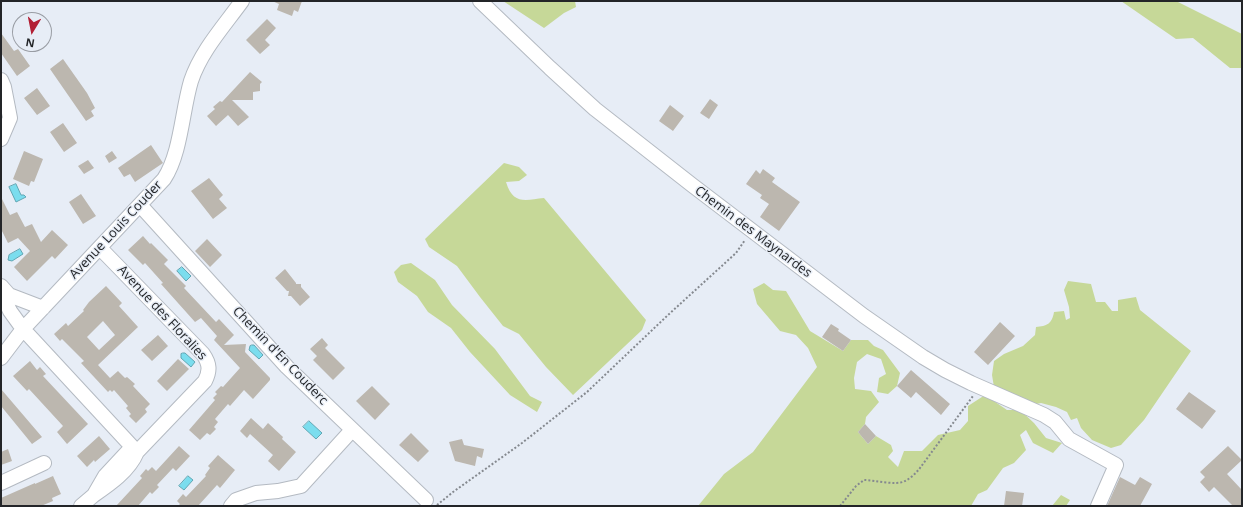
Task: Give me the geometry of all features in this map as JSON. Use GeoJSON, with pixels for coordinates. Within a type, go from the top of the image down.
{"type":"FeatureCollection","features":[{"type":"Feature","properties":{"kind":"street","name":"Avenue Louis Couder"},"geometry":{"type":"LineString","coordinates":[[1,358],[23,329],[164,178],[172,163],[185,103],[196,68],[202,57],[242,1]]}},
{"type":"Feature","properties":{"kind":"street","name":"Chemin des Maynardes"},"geometry":{"type":"LineString","coordinates":[[480,1],[595,109],[752,231],[900,342],[929,361],[981,387],[1033,409],[1055,422],[1069,439],[1116,464],[1098,506]]}},
{"type":"Feature","properties":{"kind":"street"},"geometry":{"type":"LineString","coordinates":[[1,80],[4,87],[10,118],[1,139]]}},
{"type":"Feature","properties":{"kind":"street","name":"Chemin d'En Couderc"},"geometry":{"type":"LineString","coordinates":[[140,205],[288,367],[352,430],[431,503]]}},
{"type":"Feature","properties":{"kind":"street","name":"Avenue des Floralies"},"geometry":{"type":"LineString","coordinates":[[81,506],[94,495],[105,476],[205,381],[208,375],[209,367],[208,360],[203,354],[100,248]]}},
{"type":"Feature","properties":{"kind":"street"},"geometry":{"type":"LineString","coordinates":[[1,286],[10,295],[43,308]]}},
{"type":"Feature","properties":{"kind":"street"},"geometry":{"type":"LineString","coordinates":[[1,292],[10,311],[23,329],[134,449]]}},
{"type":"Feature","properties":{"kind":"street"},"geometry":{"type":"LineString","coordinates":[[231,506],[236,500],[256,493],[278,491],[301,486],[352,430]]}},
{"type":"Feature","properties":{"kind":"street"},"geometry":{"type":"LineString","coordinates":[[1,483],[44,463]]}},
{"type":"Feature","properties":{"kind":"path"},"geometry":{"type":"LineString","coordinates":[[431,503],[453,492],[552,420],[587,392],[668,314],[736,253],[752,231]]}},
{"type":"Feature","properties":{"kind":"path"},"geometry":{"type":"LineString","coordinates":[[840,506],[856,486],[864,480],[894,483],[904,482],[912,476],[920,468],[966,404],[981,387]]}},
{"type":"Feature","properties":{"kind":"green space"},"geometry":{"type":"Polygon","coordinates":[[[503,1],[575,1],[576,7],[564,13],[544,28],[503,1]]]}},
{"type":"Feature","properties":{"kind":"green space"},"geometry":{"type":"Polygon","coordinates":[[[1121,1],[1176,1],[1242,34],[1242,68],[1230,68],[1193,38],[1176,39],[1121,1]]]}},
{"type":"Feature","properties":{"kind":"green space"},"geometry":{"type":"Polygon","coordinates":[[[504,163],[519,167],[527,175],[519,181],[506,182],[512,194],[516,198],[525,200],[544,198],[646,320],[642,330],[573,395],[546,367],[519,334],[503,326],[457,266],[429,247],[425,239],[504,163]]]}},
{"type":"Feature","properties":{"kind":"green space"},"geometry":{"type":"Polygon","coordinates":[[[411,263],[435,280],[452,305],[495,349],[530,396],[542,402],[537,412],[510,395],[470,352],[451,328],[428,312],[417,296],[398,282],[394,272],[401,265],[411,263]]]}},
{"type":"Feature","properties":{"kind":"green space"},"geometry":{"type":"Polygon","coordinates":[[[1068,281],[1091,284],[1096,302],[1105,302],[1112,311],[1118,311],[1118,300],[1136,297],[1140,310],[1191,351],[1144,420],[1121,445],[1111,448],[1092,440],[1081,428],[1077,418],[1071,420],[1067,412],[1041,403],[1032,405],[994,387],[992,375],[994,361],[1004,354],[1023,346],[1035,335],[1036,327],[1046,325],[1050,322],[1054,312],[1064,311],[1066,320],[1070,318],[1069,307],[1064,290],[1068,281]]]}},
{"type":"Feature","properties":{"kind":"green space"},"geometry":{"type":"Polygon","coordinates":[[[764,283],[773,290],[786,291],[810,331],[843,351],[851,340],[868,340],[874,346],[883,350],[900,373],[897,386],[888,394],[877,392],[879,378],[886,374],[881,359],[867,354],[857,362],[854,378],[855,389],[871,391],[879,402],[866,417],[865,424],[858,432],[868,444],[876,436],[891,445],[893,451],[888,457],[898,467],[904,451],[922,451],[938,435],[960,430],[968,421],[968,406],[985,395],[1007,410],[1020,410],[1034,423],[1046,438],[1062,443],[1053,453],[1033,443],[1026,430],[1020,435],[1026,450],[1014,463],[1003,468],[987,490],[978,494],[971,506],[698,506],[724,474],[753,452],[817,367],[808,348],[796,335],[780,331],[757,304],[753,289],[764,283]]]}},
{"type":"Feature","properties":{"kind":"green space"},"geometry":{"type":"Polygon","coordinates":[[[1061,495],[1070,500],[1066,506],[1052,506],[1061,495]]]}},
{"type":"Feature","properties":{"kind":"water"},"geometry":{"type":"Polygon","coordinates":[[[16,184],[21,195],[26,197],[16,202],[9,187],[16,184]]]}},
{"type":"Feature","properties":{"kind":"water"},"geometry":{"type":"Polygon","coordinates":[[[20,249],[23,254],[12,261],[8,260],[9,255],[20,249]]]}},
{"type":"Feature","properties":{"kind":"water"},"geometry":{"type":"Polygon","coordinates":[[[182,267],[191,276],[186,281],[177,271],[182,267]]]}},
{"type":"Feature","properties":{"kind":"water"},"geometry":{"type":"Polygon","coordinates":[[[254,345],[263,355],[259,359],[249,350],[250,346],[254,345]]]}},
{"type":"Feature","properties":{"kind":"water"},"geometry":{"type":"Polygon","coordinates":[[[183,353],[195,362],[191,367],[181,358],[181,354],[183,353]]]}},
{"type":"Feature","properties":{"kind":"water"},"geometry":{"type":"Polygon","coordinates":[[[309,421],[322,433],[316,439],[303,427],[309,421]]]}},
{"type":"Feature","properties":{"kind":"water"},"geometry":{"type":"Polygon","coordinates":[[[188,476],[193,480],[184,490],[179,486],[188,476]]]}},
{"type":"Feature","properties":{"kind":"building"},"geometry":{"type":"Polygon","coordinates":[[[272,1],[302,1],[298,12],[294,10],[292,16],[277,10],[279,4],[272,1]]]}},
{"type":"Feature","properties":{"kind":"building"},"geometry":{"type":"Polygon","coordinates":[[[267,19],[276,28],[265,40],[270,45],[260,54],[246,40],[267,19]]]}},
{"type":"Feature","properties":{"kind":"building"},"geometry":{"type":"Polygon","coordinates":[[[1,33],[12,48],[12,52],[20,52],[30,66],[17,76],[1,53],[1,33]]]}},
{"type":"Feature","properties":{"kind":"building"},"geometry":{"type":"Polygon","coordinates":[[[63,59],[87,93],[95,108],[91,111],[94,116],[86,121],[50,69],[63,59]]]}},
{"type":"Feature","properties":{"kind":"building"},"geometry":{"type":"Polygon","coordinates":[[[250,72],[262,82],[260,84],[260,91],[253,92],[253,100],[232,100],[249,117],[238,126],[228,115],[216,126],[207,116],[215,109],[213,107],[220,101],[222,102],[250,72]]]}},
{"type":"Feature","properties":{"kind":"building"},"geometry":{"type":"Polygon","coordinates":[[[37,88],[50,106],[37,115],[24,98],[37,88]]]}},
{"type":"Feature","properties":{"kind":"building"},"geometry":{"type":"Polygon","coordinates":[[[710,99],[718,105],[709,119],[700,113],[710,99]]]}},
{"type":"Feature","properties":{"kind":"building"},"geometry":{"type":"Polygon","coordinates":[[[670,105],[684,116],[673,131],[659,121],[670,105]]]}},
{"type":"Feature","properties":{"kind":"building"},"geometry":{"type":"Polygon","coordinates":[[[63,123],[77,143],[64,152],[50,132],[63,123]]]}},
{"type":"Feature","properties":{"kind":"building"},"geometry":{"type":"Polygon","coordinates":[[[151,145],[163,163],[135,182],[130,174],[124,177],[118,168],[151,145]]]}},
{"type":"Feature","properties":{"kind":"building"},"geometry":{"type":"Polygon","coordinates":[[[24,151],[43,159],[34,182],[31,181],[29,186],[13,179],[24,151]]]}},
{"type":"Feature","properties":{"kind":"building"},"geometry":{"type":"Polygon","coordinates":[[[112,151],[117,158],[109,163],[105,156],[112,151]]]}},
{"type":"Feature","properties":{"kind":"building"},"geometry":{"type":"Polygon","coordinates":[[[88,160],[94,168],[84,174],[78,166],[88,160]]]}},
{"type":"Feature","properties":{"kind":"building"},"geometry":{"type":"Polygon","coordinates":[[[763,169],[775,178],[772,182],[800,202],[779,231],[760,217],[769,204],[760,198],[762,195],[746,184],[756,170],[760,174],[763,169]]]}},
{"type":"Feature","properties":{"kind":"building"},"geometry":{"type":"Polygon","coordinates":[[[209,178],[223,195],[219,199],[227,208],[213,219],[191,191],[209,178]]]}},
{"type":"Feature","properties":{"kind":"building"},"geometry":{"type":"Polygon","coordinates":[[[81,194],[96,216],[83,224],[69,202],[81,194]]]}},
{"type":"Feature","properties":{"kind":"building"},"geometry":{"type":"Polygon","coordinates":[[[1,197],[10,215],[17,212],[25,227],[32,224],[41,242],[52,230],[68,245],[55,259],[52,256],[27,281],[14,267],[30,251],[18,238],[8,243],[1,229],[1,197]]]}},
{"type":"Feature","properties":{"kind":"building"},"geometry":{"type":"Polygon","coordinates":[[[143,236],[168,260],[164,264],[186,286],[184,288],[216,322],[219,319],[234,335],[224,345],[246,344],[245,352],[270,378],[270,380],[253,399],[244,390],[230,406],[228,404],[215,419],[218,422],[214,427],[216,429],[210,435],[207,433],[200,440],[189,430],[215,400],[213,398],[217,394],[215,392],[221,386],[223,387],[240,368],[214,340],[217,336],[201,318],[195,322],[161,284],[163,283],[145,263],[143,265],[128,250],[143,236]]]}},
{"type":"Feature","properties":{"kind":"building"},"geometry":{"type":"Polygon","coordinates":[[[207,239],[222,255],[210,267],[195,251],[207,239]]]}},
{"type":"Feature","properties":{"kind":"building"},"geometry":{"type":"Polygon","coordinates":[[[285,269],[296,284],[301,284],[301,287],[310,297],[300,306],[291,296],[288,296],[289,291],[287,291],[275,278],[285,269]]]}},
{"type":"Feature","properties":{"kind":"building"},"geometry":{"type":"Polygon","coordinates":[[[106,286],[122,303],[119,306],[138,327],[98,365],[110,378],[118,371],[125,378],[127,377],[135,384],[133,386],[150,404],[145,409],[147,412],[136,423],[129,416],[131,414],[126,408],[128,406],[114,390],[112,392],[110,390],[108,392],[81,363],[84,361],[62,339],[60,341],[54,334],[66,323],[68,326],[84,311],[83,310],[89,302],[106,286]],[[103,321],[87,337],[99,350],[115,335],[103,321]]]}},
{"type":"Feature","properties":{"kind":"building"},"geometry":{"type":"Polygon","coordinates":[[[1000,322],[1015,336],[988,365],[974,352],[1000,322]]]}},
{"type":"Feature","properties":{"kind":"building"},"geometry":{"type":"Polygon","coordinates":[[[831,324],[851,340],[843,351],[822,337],[831,324]]]}},
{"type":"Feature","properties":{"kind":"building"},"geometry":{"type":"Polygon","coordinates":[[[158,335],[168,346],[152,361],[141,350],[158,335]]]}},
{"type":"Feature","properties":{"kind":"building"},"geometry":{"type":"Polygon","coordinates":[[[322,338],[328,345],[325,348],[345,368],[333,380],[313,360],[317,356],[310,349],[322,338]]]}},
{"type":"Feature","properties":{"kind":"building"},"geometry":{"type":"Polygon","coordinates":[[[178,359],[189,369],[167,391],[157,381],[178,359]]]}},
{"type":"Feature","properties":{"kind":"building"},"geometry":{"type":"Polygon","coordinates":[[[30,361],[37,370],[40,367],[46,374],[43,376],[88,424],[67,444],[57,432],[63,426],[29,389],[27,391],[13,376],[30,361]]]}},
{"type":"Feature","properties":{"kind":"building"},"geometry":{"type":"Polygon","coordinates":[[[911,370],[950,404],[941,415],[916,392],[911,398],[897,386],[911,370]]]}},
{"type":"Feature","properties":{"kind":"building"},"geometry":{"type":"Polygon","coordinates":[[[372,386],[390,404],[375,420],[356,401],[372,386]]]}},
{"type":"Feature","properties":{"kind":"building"},"geometry":{"type":"Polygon","coordinates":[[[1,389],[42,437],[32,444],[1,406],[1,389]]]}},
{"type":"Feature","properties":{"kind":"building"},"geometry":{"type":"Polygon","coordinates":[[[1189,392],[1216,411],[1202,429],[1176,409],[1189,392]]]}},
{"type":"Feature","properties":{"kind":"building"},"geometry":{"type":"Polygon","coordinates":[[[251,418],[263,429],[268,423],[296,452],[279,471],[268,461],[273,455],[250,434],[247,438],[240,431],[251,418]]]}},
{"type":"Feature","properties":{"kind":"building"},"geometry":{"type":"Polygon","coordinates":[[[865,424],[876,436],[868,444],[858,432],[865,424]]]}},
{"type":"Feature","properties":{"kind":"building"},"geometry":{"type":"Polygon","coordinates":[[[411,433],[429,451],[418,462],[399,445],[411,433]]]}},
{"type":"Feature","properties":{"kind":"building"},"geometry":{"type":"Polygon","coordinates":[[[99,436],[110,449],[87,467],[77,456],[99,436]]]}},
{"type":"Feature","properties":{"kind":"building"},"geometry":{"type":"Polygon","coordinates":[[[462,439],[464,445],[484,449],[482,458],[477,456],[475,466],[455,461],[449,442],[462,439]]]}},
{"type":"Feature","properties":{"kind":"building"},"geometry":{"type":"Polygon","coordinates":[[[179,446],[190,456],[176,471],[173,468],[157,485],[159,487],[152,494],[150,492],[138,506],[116,506],[142,478],[140,476],[146,469],[148,471],[152,467],[156,471],[179,446]]]}},
{"type":"Feature","properties":{"kind":"building"},"geometry":{"type":"Polygon","coordinates":[[[1228,446],[1242,460],[1227,474],[1242,490],[1242,506],[1233,506],[1214,487],[1209,492],[1200,482],[1205,477],[1200,472],[1228,446]]]}},
{"type":"Feature","properties":{"kind":"building"},"geometry":{"type":"Polygon","coordinates":[[[8,449],[12,461],[1,465],[1,452],[8,449]]]}},
{"type":"Feature","properties":{"kind":"building"},"geometry":{"type":"Polygon","coordinates":[[[218,455],[235,470],[220,488],[217,485],[198,506],[178,506],[180,504],[177,501],[183,494],[186,497],[206,476],[205,475],[210,468],[208,466],[218,455]]]}},
{"type":"Feature","properties":{"kind":"building"},"geometry":{"type":"Polygon","coordinates":[[[53,476],[61,494],[52,498],[53,501],[41,506],[1,506],[1,498],[53,476]]]}},
{"type":"Feature","properties":{"kind":"building"},"geometry":{"type":"Polygon","coordinates":[[[1120,477],[1135,485],[1140,477],[1152,484],[1140,506],[1107,506],[1120,477]]]}},
{"type":"Feature","properties":{"kind":"building"},"geometry":{"type":"Polygon","coordinates":[[[1006,491],[1024,493],[1022,506],[1004,506],[1006,491]]]}}]}
